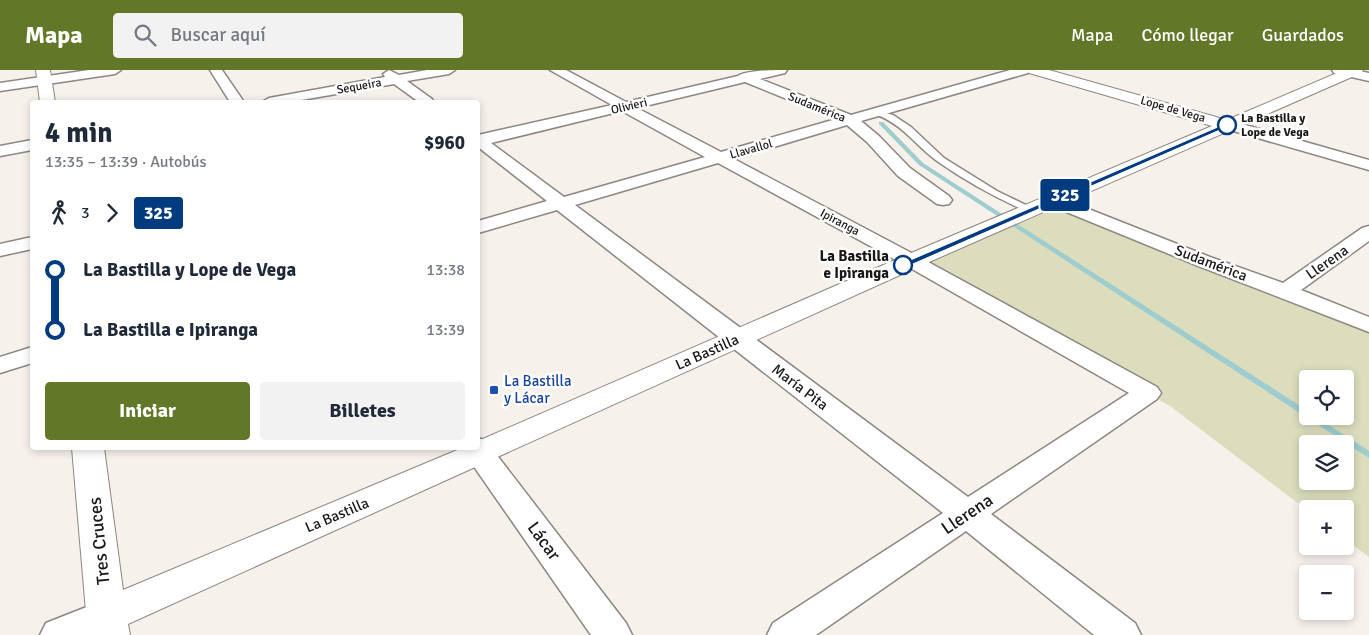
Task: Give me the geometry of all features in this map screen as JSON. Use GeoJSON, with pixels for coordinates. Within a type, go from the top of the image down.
{"type":"FeatureCollection","features":[{"type":"Feature","properties":{"kind":"street"},"geometry":{"type":"LineString","coordinates":[[0,87],[44,75],[115,70]]}},
{"type":"Feature","properties":{"kind":"street"},"geometry":{"type":"LineString","coordinates":[[216,70],[236,100]]}},
{"type":"Feature","properties":{"kind":"street"},"geometry":{"type":"LineString","coordinates":[[384,70],[424,100]]}},
{"type":"Feature","properties":{"kind":"street","name":"Sequeira"},"geometry":{"type":"LineString","coordinates":[[282,100],[449,70]]}},
{"type":"Feature","properties":{"kind":"street","name":"Ipiranga"},"geometry":{"type":"LineString","coordinates":[[556,70],[912,261],[1148,393]]}},
{"type":"Feature","properties":{"kind":"street","name":"Sudamérica"},"geometry":{"type":"LineString","coordinates":[[725,70],[850,120],[873,139],[904,172],[943,200]]}},
{"type":"Feature","properties":{"kind":"street","name":"Olivieri"},"geometry":{"type":"LineString","coordinates":[[480,141],[781,70]]}},
{"type":"Feature","properties":{"kind":"street","name":"Llavallol"},"geometry":{"type":"LineString","coordinates":[[480,226],[1024,70]]}},
{"type":"Feature","properties":{"kind":"street","name":"Lope de Vega"},"geometry":{"type":"LineString","coordinates":[[1034,70],[1369,164]]}},
{"type":"Feature","properties":{"kind":"street"},"geometry":{"type":"LineString","coordinates":[[1348,71],[1369,77]]}},
{"type":"Feature","properties":{"kind":"street","name":"La Bastilla"},"geometry":{"type":"LineString","coordinates":[[480,449],[737,339],[1348,71]]}},
{"type":"Feature","properties":{"kind":"street"},"geometry":{"type":"LineString","coordinates":[[44,75],[48,100]]}},
{"type":"Feature","properties":{"kind":"street","name":"María Pita"},"geometry":{"type":"LineString","coordinates":[[480,143],[967,514],[1122,635]]}},
{"type":"Feature","properties":{"kind":"street"},"geometry":{"type":"LineString","coordinates":[[0,151],[30,145]]}},
{"type":"Feature","properties":{"kind":"street","name":"Sudamérica"},"geometry":{"type":"LineString","coordinates":[[1053,200],[1203,261],[1285,291],[1369,325]]}},
{"type":"Feature","properties":{"kind":"street","name":"Llerena"},"geometry":{"type":"LineString","coordinates":[[1285,291],[1366,238]]}},
{"type":"Feature","properties":{"kind":"street"},"geometry":{"type":"LineString","coordinates":[[0,250],[30,243]]}},
{"type":"Feature","properties":{"kind":"street"},"geometry":{"type":"LineString","coordinates":[[0,365],[30,356]]}},
{"type":"Feature","properties":{"kind":"street","name":"Llerena"},"geometry":{"type":"LineString","coordinates":[[786,635],[1148,393]]}},
{"type":"Feature","properties":{"kind":"street","name":"Tres Cruces"},"geometry":{"type":"LineString","coordinates":[[88,450],[108,625]]}},
{"type":"Feature","properties":{"kind":"street","name":"La Bastilla"},"geometry":{"type":"LineString","coordinates":[[59,635],[108,625],[478,450]]}},
{"type":"Feature","properties":{"kind":"street","name":"Lácar"},"geometry":{"type":"LineString","coordinates":[[478,450],[613,635]]}},
{"type":"Feature","properties":{"kind":"lane"},"geometry":{"type":"LineString","coordinates":[[878,112],[898,122],[912,132],[941,160],[994,193],[1015,217]]}},
{"type":"Feature","properties":{"kind":"green space"},"geometry":{"type":"Polygon","coordinates":[[[1046,203],[1369,325],[1369,557],[1354,546],[1354,500],[1299,500],[1299,504],[1170,406],[912,261],[1046,203]]]}},
{"type":"Feature","properties":{"kind":"waterway"},"geometry":{"type":"LineString","coordinates":[[881,123],[921,164],[1299,409]]}},
{"type":"Feature","properties":{"kind":"waterway"},"geometry":{"type":"LineString","coordinates":[[1323,425],[1369,455]]}},
{"type":"Feature","properties":{"kind":"bus line","name":"325"},"geometry":{"type":"LineString","coordinates":[[903,265],[1227,125]]}},
{"type":"Feature","properties":{"kind":"place","name":"La Bastilla y Lope de Vega"},"geometry":{"type":"Point","coordinates":[1227,125]}},
{"type":"Feature","properties":{"kind":"place","name":"La Bastilla e Ipiranga"},"geometry":{"type":"Point","coordinates":[903,265]}},
{"type":"Feature","properties":{"kind":"place","name":"La Bastilla y Lácar"},"geometry":{"type":"Point","coordinates":[494,390]}}]}
